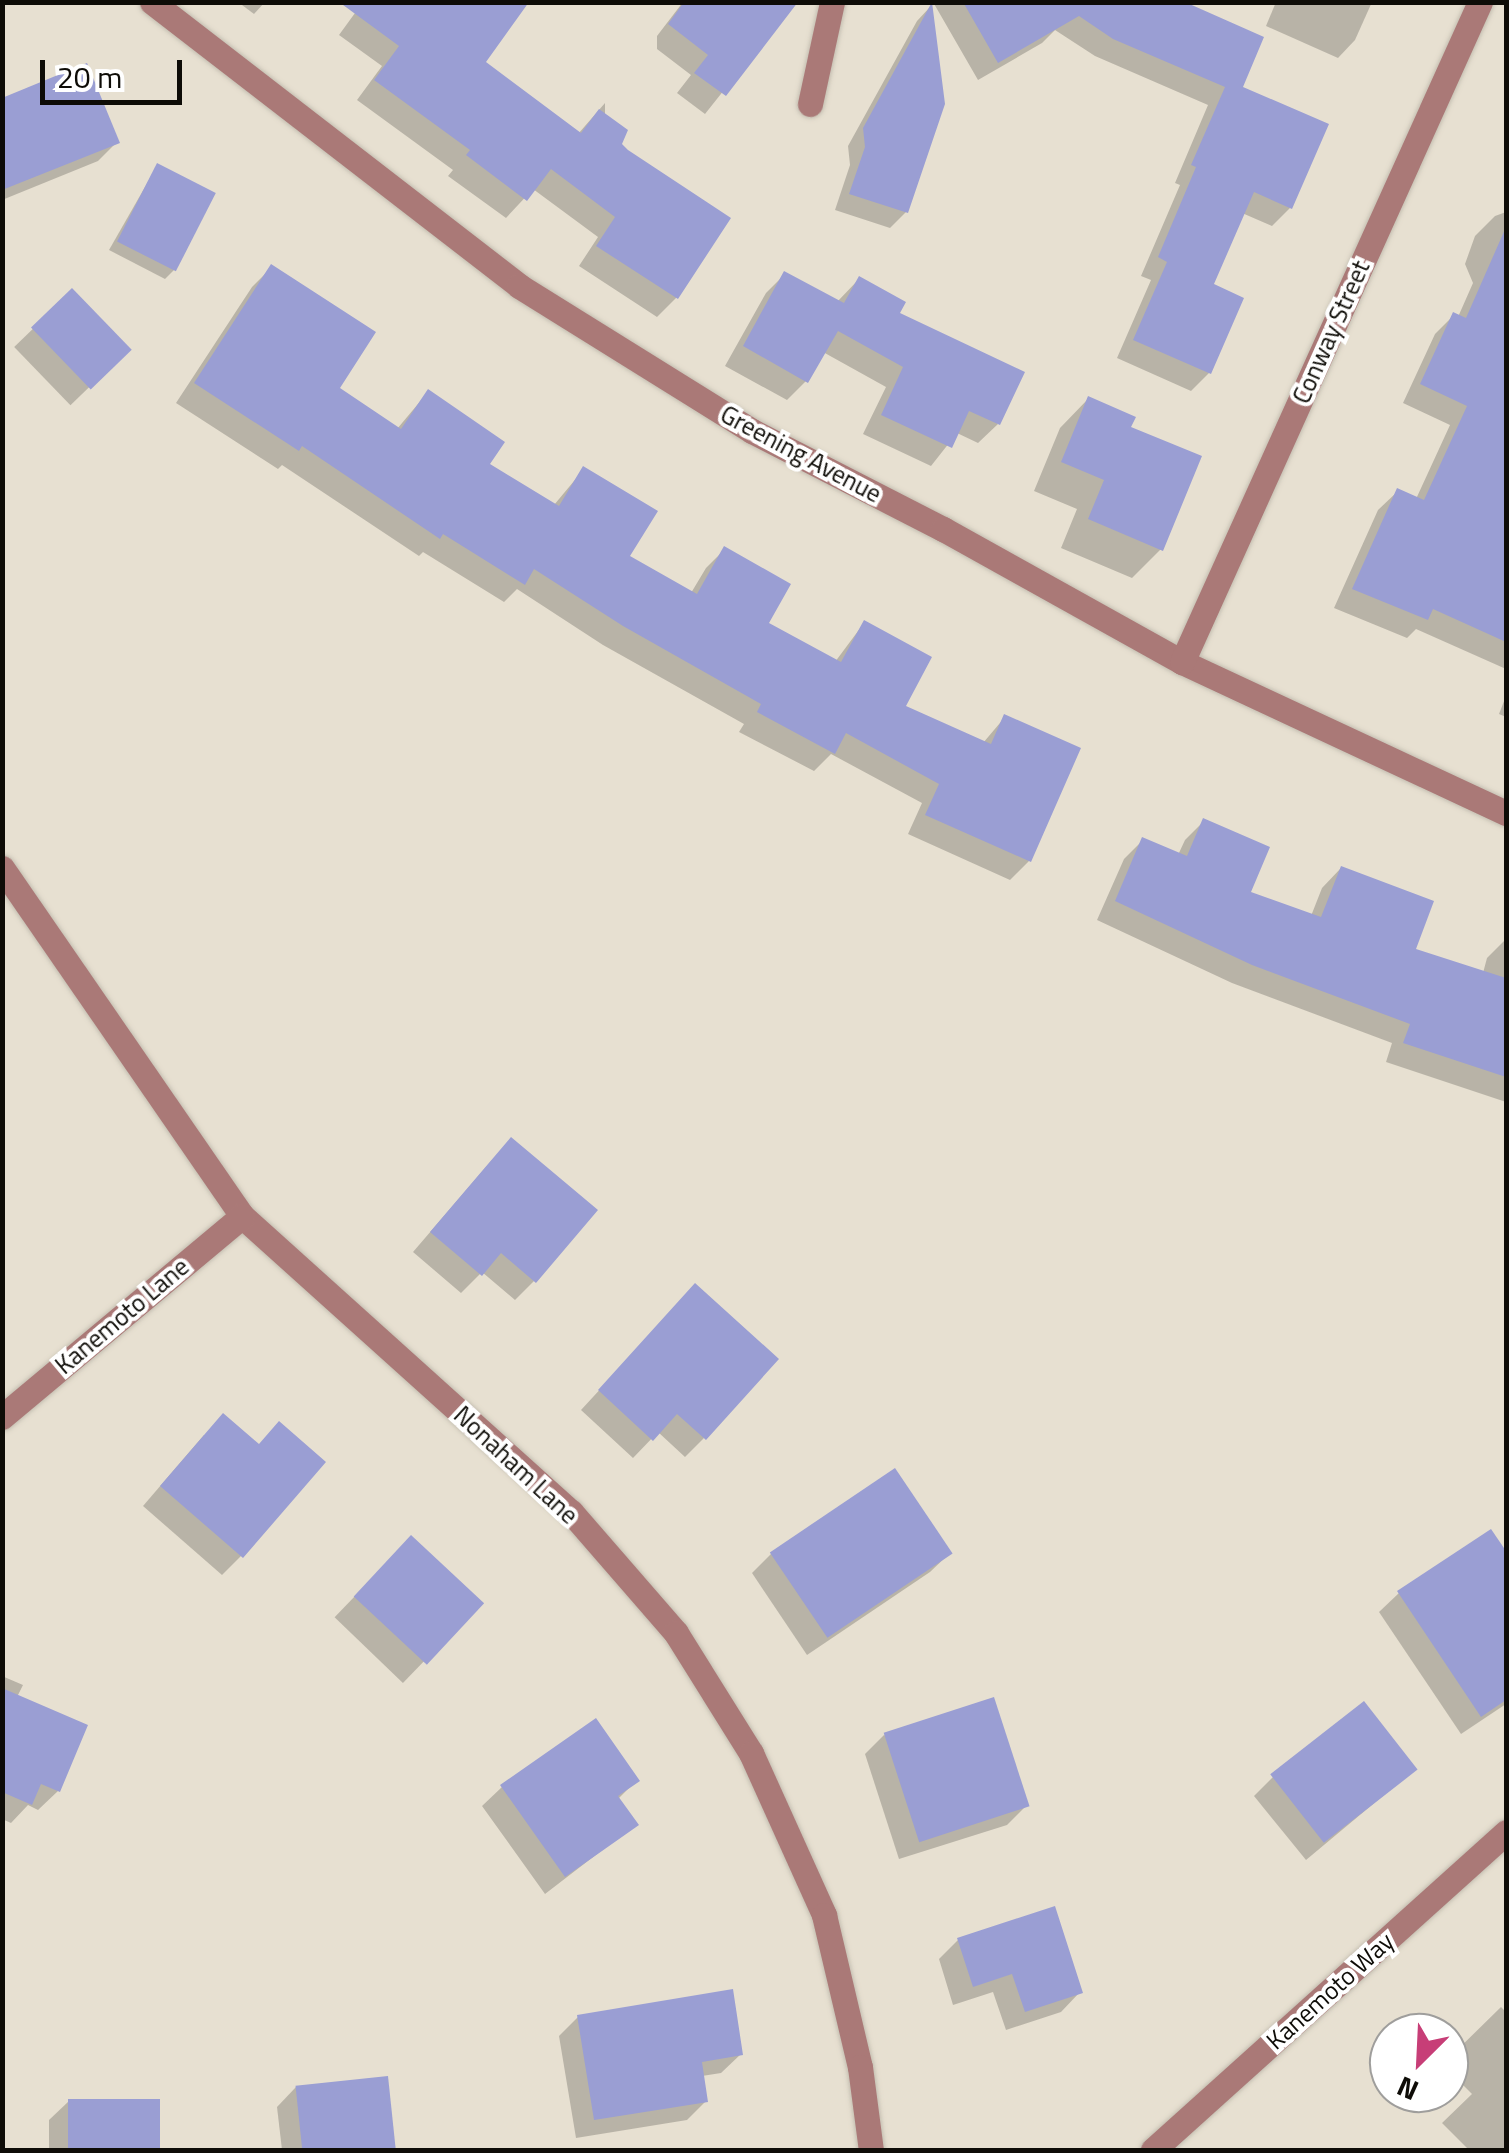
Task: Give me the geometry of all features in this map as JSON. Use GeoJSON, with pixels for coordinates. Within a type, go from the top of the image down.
{"type":"FeatureCollection","features":[{"type":"Feature","properties":{"kind":"street","name":"Greening Avenue"},"geometry":{"type":"LineString","coordinates":[[152,2],[519,286],[752,431],[943,529],[1182,662],[1506,813]]}},
{"type":"Feature","properties":{"kind":"street"},"geometry":{"type":"LineString","coordinates":[[810,104],[832,2]]}},
{"type":"Feature","properties":{"kind":"street","name":"Conway Street"},"geometry":{"type":"LineString","coordinates":[[1182,662],[1480,2]]}},
{"type":"Feature","properties":{"kind":"street","name":"Nonaham Lane"},"geometry":{"type":"LineString","coordinates":[[2,868],[242,1216],[571,1512],[676,1633],[751,1754],[824,1915],[860,2067],[871,2150]]}},
{"type":"Feature","properties":{"kind":"street","name":"Kanemoto Lane"},"geometry":{"type":"LineString","coordinates":[[2,1418],[242,1216]]}},
{"type":"Feature","properties":{"kind":"street","name":"Kanemoto Way"},"geometry":{"type":"LineString","coordinates":[[1154,2150],[1506,1832]]}},
{"type":"Feature","properties":{"kind":"building"},"geometry":{"type":"Polygon","coordinates":[[[339,2],[529,2],[486,62],[581,133],[599,109],[628,130],[622,144],[628,150],[731,218],[678,299],[596,246],[615,217],[551,169],[527,201],[466,155],[470,150],[374,80],[399,46],[339,2]]]}},
{"type":"Feature","properties":{"kind":"building"},"geometry":{"type":"Polygon","coordinates":[[[684,2],[798,2],[726,96],[694,73],[708,55],[668,24],[684,2]]]}},
{"type":"Feature","properties":{"kind":"building"},"geometry":{"type":"Polygon","coordinates":[[[932,2],[945,104],[908,213],[849,194],[865,147],[863,128],[932,2]]]}},
{"type":"Feature","properties":{"kind":"building"},"geometry":{"type":"Polygon","coordinates":[[[963,2],[1185,2],[1264,37],[1243,87],[1329,124],[1292,209],[1254,192],[1214,284],[1244,298],[1211,374],[1133,340],[1167,262],[1158,257],[1196,167],[1191,165],[1225,87],[1113,39],[1079,16],[998,63],[963,2]]]}},
{"type":"Feature","properties":{"kind":"building"},"geometry":{"type":"Polygon","coordinates":[[[87,63],[120,143],[2,190],[2,98],[87,63]]]}},
{"type":"Feature","properties":{"kind":"building"},"geometry":{"type":"Polygon","coordinates":[[[157,163],[216,193],[176,271],[117,241],[157,163]]]}},
{"type":"Feature","properties":{"kind":"building"},"geometry":{"type":"Polygon","coordinates":[[[1506,227],[1506,642],[1433,609],[1428,620],[1352,589],[1397,488],[1424,500],[1467,406],[1420,384],[1453,312],[1466,318],[1506,227]]]}},
{"type":"Feature","properties":{"kind":"building"},"geometry":{"type":"Polygon","coordinates":[[[271,264],[376,332],[340,388],[401,429],[428,389],[505,442],[490,464],[559,506],[583,466],[658,511],[630,556],[697,594],[724,546],[791,584],[769,623],[841,662],[864,620],[932,657],[906,706],[991,744],[1004,714],[1081,748],[1031,862],[925,815],[939,784],[846,733],[835,754],[757,712],[761,704],[623,626],[534,569],[525,585],[443,534],[440,539],[302,446],[299,451],[194,383],[271,264]]]}},
{"type":"Feature","properties":{"kind":"building"},"geometry":{"type":"Polygon","coordinates":[[[784,271],[844,303],[859,276],[906,302],[900,313],[1025,372],[1000,425],[969,411],[952,448],[881,415],[903,367],[838,331],[808,383],[743,346],[784,271]]]}},
{"type":"Feature","properties":{"kind":"building"},"geometry":{"type":"Polygon","coordinates":[[[72,288],[132,350],[91,389],[31,328],[72,288]]]}},
{"type":"Feature","properties":{"kind":"building"},"geometry":{"type":"Polygon","coordinates":[[[1088,396],[1136,417],[1131,427],[1202,456],[1163,551],[1088,519],[1104,480],[1061,462],[1088,396]]]}},
{"type":"Feature","properties":{"kind":"building"},"geometry":{"type":"Polygon","coordinates":[[[1203,818],[1270,847],[1251,892],[1321,917],[1341,866],[1434,901],[1416,949],[1506,978],[1506,1077],[1403,1043],[1410,1024],[1252,965],[1115,901],[1142,837],[1187,856],[1203,818]]]}},
{"type":"Feature","properties":{"kind":"building"},"geometry":{"type":"Polygon","coordinates":[[[511,1137],[598,1210],[536,1283],[501,1253],[482,1276],[430,1232],[511,1137]]]}},
{"type":"Feature","properties":{"kind":"building"},"geometry":{"type":"Polygon","coordinates":[[[695,1283],[779,1359],[706,1440],[677,1414],[653,1441],[598,1390],[695,1283]]]}},
{"type":"Feature","properties":{"kind":"building"},"geometry":{"type":"Polygon","coordinates":[[[223,1413],[259,1444],[279,1421],[326,1462],[243,1558],[160,1486],[223,1413]]]}},
{"type":"Feature","properties":{"kind":"building"},"geometry":{"type":"Polygon","coordinates":[[[895,1468],[953,1553],[827,1638],[770,1552],[895,1468]]]}},
{"type":"Feature","properties":{"kind":"building"},"geometry":{"type":"Polygon","coordinates":[[[1491,1529],[1506,1551],[1506,1700],[1481,1717],[1397,1591],[1491,1529]]]}},
{"type":"Feature","properties":{"kind":"building"},"geometry":{"type":"Polygon","coordinates":[[[411,1535],[484,1603],[427,1665],[354,1596],[411,1535]]]}},
{"type":"Feature","properties":{"kind":"building"},"geometry":{"type":"Polygon","coordinates":[[[2,1688],[88,1725],[60,1792],[41,1784],[32,1805],[2,1792],[2,1688]]]}},
{"type":"Feature","properties":{"kind":"building"},"geometry":{"type":"Polygon","coordinates":[[[994,1697],[1030,1806],[919,1842],[884,1733],[994,1697]]]}},
{"type":"Feature","properties":{"kind":"building"},"geometry":{"type":"Polygon","coordinates":[[[1364,1701],[1418,1770],[1324,1843],[1270,1774],[1364,1701]]]}},
{"type":"Feature","properties":{"kind":"building"},"geometry":{"type":"Polygon","coordinates":[[[596,1718],[640,1781],[618,1796],[639,1825],[565,1877],[500,1785],[596,1718]]]}},
{"type":"Feature","properties":{"kind":"building"},"geometry":{"type":"Polygon","coordinates":[[[1055,1906],[1083,1993],[1025,2012],[1012,1974],[973,1987],[957,1938],[1055,1906]]]}},
{"type":"Feature","properties":{"kind":"building"},"geometry":{"type":"Polygon","coordinates":[[[733,1989],[743,2055],[702,2062],[708,2102],[594,2120],[577,2015],[733,1989]]]}},
{"type":"Feature","properties":{"kind":"building"},"geometry":{"type":"Polygon","coordinates":[[[388,2076],[396,2150],[302,2150],[296,2086],[388,2076]]]}},
{"type":"Feature","properties":{"kind":"building"},"geometry":{"type":"Polygon","coordinates":[[[68,2099],[160,2099],[160,2150],[68,2150],[68,2099]]]}}]}
